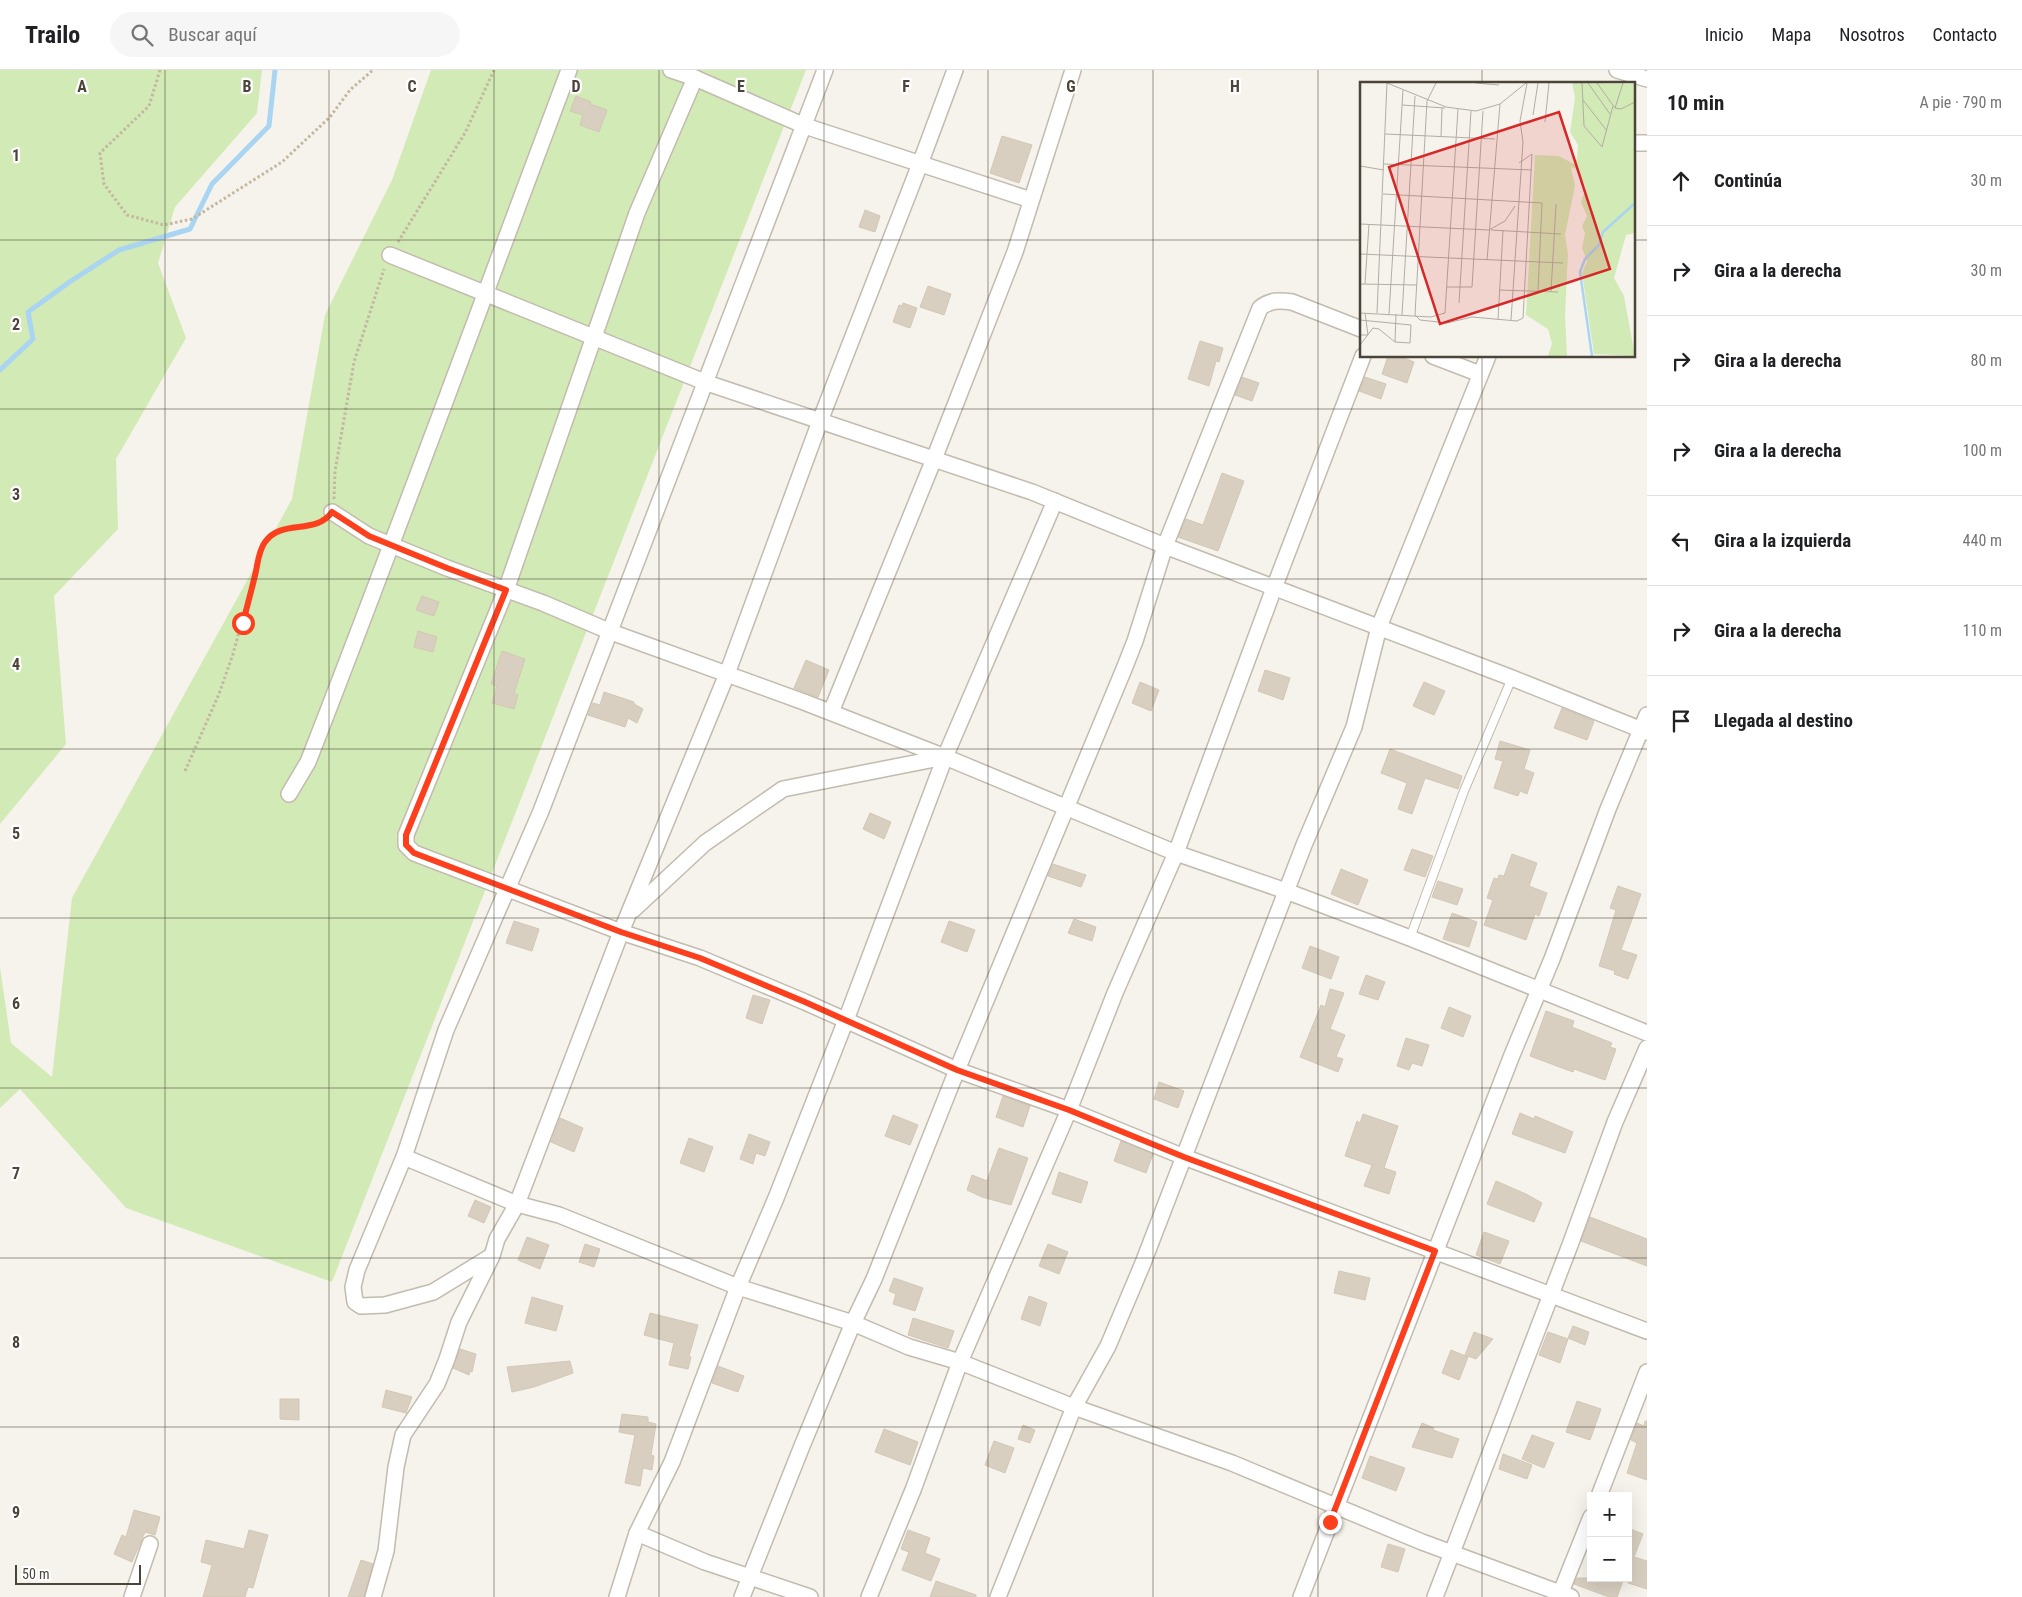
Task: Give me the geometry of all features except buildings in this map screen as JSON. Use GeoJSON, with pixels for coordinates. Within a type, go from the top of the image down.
{"type":"FeatureCollection","features":[{"type":"Feature","properties":{"kind":"street"},"geometry":{"type":"LineString","coordinates":[[289,794],[308,762],[392,546],[570,70]]}},
{"type":"Feature","properties":{"kind":"street"},"geometry":{"type":"LineString","coordinates":[[671,70],[695,78],[805,126],[1031,200]]}},
{"type":"Feature","properties":{"kind":"street"},"geometry":{"type":"LineString","coordinates":[[492,1256],[433,1292],[384,1305],[362,1306],[355,1302],[353,1287],[357,1270],[404,1157],[446,1030],[541,811],[707,383],[825,70]]}},
{"type":"Feature","properties":{"kind":"street"},"geometry":{"type":"LineString","coordinates":[[373,1597],[386,1551],[395,1476],[403,1435],[436,1384],[447,1358],[458,1322],[492,1256],[497,1239],[517,1204],[621,932],[728,674],[820,421],[955,70]]}},
{"type":"Feature","properties":{"kind":"street"},"geometry":{"type":"LineString","coordinates":[[830,712],[934,459],[1015,252],[1073,70]]}},
{"type":"Feature","properties":{"kind":"street"},"geometry":{"type":"LineString","coordinates":[[1617,70],[1647,80]]}},
{"type":"Feature","properties":{"kind":"street"},"geometry":{"type":"LineString","coordinates":[[695,78],[638,213],[506,590],[406,835],[406,845],[414,853],[507,890],[621,932],[700,958],[957,1070],[1069,1110],[1184,1157],[1647,1331]]}},
{"type":"Feature","properties":{"kind":"street"},"geometry":{"type":"LineString","coordinates":[[1634,142],[1647,143]]}},
{"type":"Feature","properties":{"kind":"street"},"geometry":{"type":"LineString","coordinates":[[390,255],[707,383],[1055,501],[1165,546],[1512,678],[1644,731]]}},
{"type":"Feature","properties":{"kind":"street"},"geometry":{"type":"LineString","coordinates":[[742,1597],[852,1323],[874,1279],[957,1070],[1135,641],[1165,546],[1260,308],[1280,300],[1292,302],[1360,329]]}},
{"type":"Feature","properties":{"kind":"street"},"geometry":{"type":"LineString","coordinates":[[869,1597],[913,1490],[960,1362],[1069,1110],[1115,993],[1176,853],[1274,588],[1362,358]]}},
{"type":"Feature","properties":{"kind":"street"},"geometry":{"type":"LineString","coordinates":[[1438,358],[1480,374]]}},
{"type":"Feature","properties":{"kind":"street"},"geometry":{"type":"LineString","coordinates":[[998,1597],[1074,1407],[1108,1346],[1128,1303],[1286,891],[1354,727],[1379,627],[1487,358]]}},
{"type":"Feature","properties":{"kind":"street"},"geometry":{"type":"LineString","coordinates":[[617,1597],[637,1533],[672,1462],[738,1287],[776,1198],[846,1020],[945,757],[1055,501]]}},
{"type":"Feature","properties":{"kind":"street"},"geometry":{"type":"LineString","coordinates":[[332,512],[369,536],[392,546],[611,632],[830,712],[945,757],[1176,853],[1286,891],[1410,938],[1647,1033]]}},
{"type":"Feature","properties":{"kind":"street"},"geometry":{"type":"LineString","coordinates":[[1301,1597],[1538,989],[1644,731],[1647,715]]}},
{"type":"Feature","properties":{"kind":"street"},"geometry":{"type":"LineString","coordinates":[[628,915],[705,842],[783,789],[945,757]]}},
{"type":"Feature","properties":{"kind":"street"},"geometry":{"type":"LineString","coordinates":[[1435,1597],[1615,1122],[1647,1048]]}},
{"type":"Feature","properties":{"kind":"street"},"geometry":{"type":"LineString","coordinates":[[404,1157],[517,1204],[559,1215],[738,1287],[852,1323],[908,1347],[960,1362],[1074,1407],[1232,1463],[1422,1542],[1453,1552],[1564,1596],[1587,1530]]}},
{"type":"Feature","properties":{"kind":"street"},"geometry":{"type":"LineString","coordinates":[[1601,1492],[1647,1372]]}},
{"type":"Feature","properties":{"kind":"street"},"geometry":{"type":"LineString","coordinates":[[637,1533],[705,1562],[810,1597]]}},
{"type":"Feature","properties":{"kind":"street"},"geometry":{"type":"LineString","coordinates":[[132,1597],[150,1544]]}},
{"type":"Feature","properties":{"kind":"lane"},"geometry":{"type":"LineString","coordinates":[[1410,938],[1464,791],[1512,678]]}},
{"type":"Feature","properties":{"kind":"path"},"geometry":{"type":"LineString","coordinates":[[160,70],[149,106],[100,153],[104,184],[128,215],[164,225],[192,219],[282,162],[330,117],[350,90],[373,70]]}},
{"type":"Feature","properties":{"kind":"path"},"geometry":{"type":"LineString","coordinates":[[185,771],[216,702],[233,654],[262,546],[275,532],[290,527],[315,525],[328,518],[332,512],[335,471],[354,362],[390,255],[465,133],[494,70]]}},
{"type":"Feature","properties":{"kind":"green space"},"geometry":{"type":"Polygon","coordinates":[[[0,70],[262,70],[257,113],[175,207],[158,263],[186,338],[116,459],[118,529],[54,596],[66,744],[0,824],[0,70]]]}},
{"type":"Feature","properties":{"kind":"green space"},"geometry":{"type":"Polygon","coordinates":[[[431,70],[806,70],[332,1282],[126,1208],[20,1089],[0,1108],[0,967],[11,1043],[52,1077],[72,898],[292,499],[325,315],[392,180],[431,70]]]}},
{"type":"Feature","properties":{"kind":"waterway"},"geometry":{"type":"LineString","coordinates":[[0,370],[33,339],[28,312],[119,250],[190,229],[212,184],[269,126],[275,70]]}},
{"type":"Feature","properties":{"kind":"route"},"geometry":{"type":"LineString","coordinates":[[243,623],[259,553],[265,541],[282,528],[322,523],[332,512],[369,536],[506,590],[406,835],[406,845],[414,853],[621,932],[700,958],[805,1002],[957,1070],[1069,1110],[1184,1157],[1435,1251],[1330,1522]]}}]}
